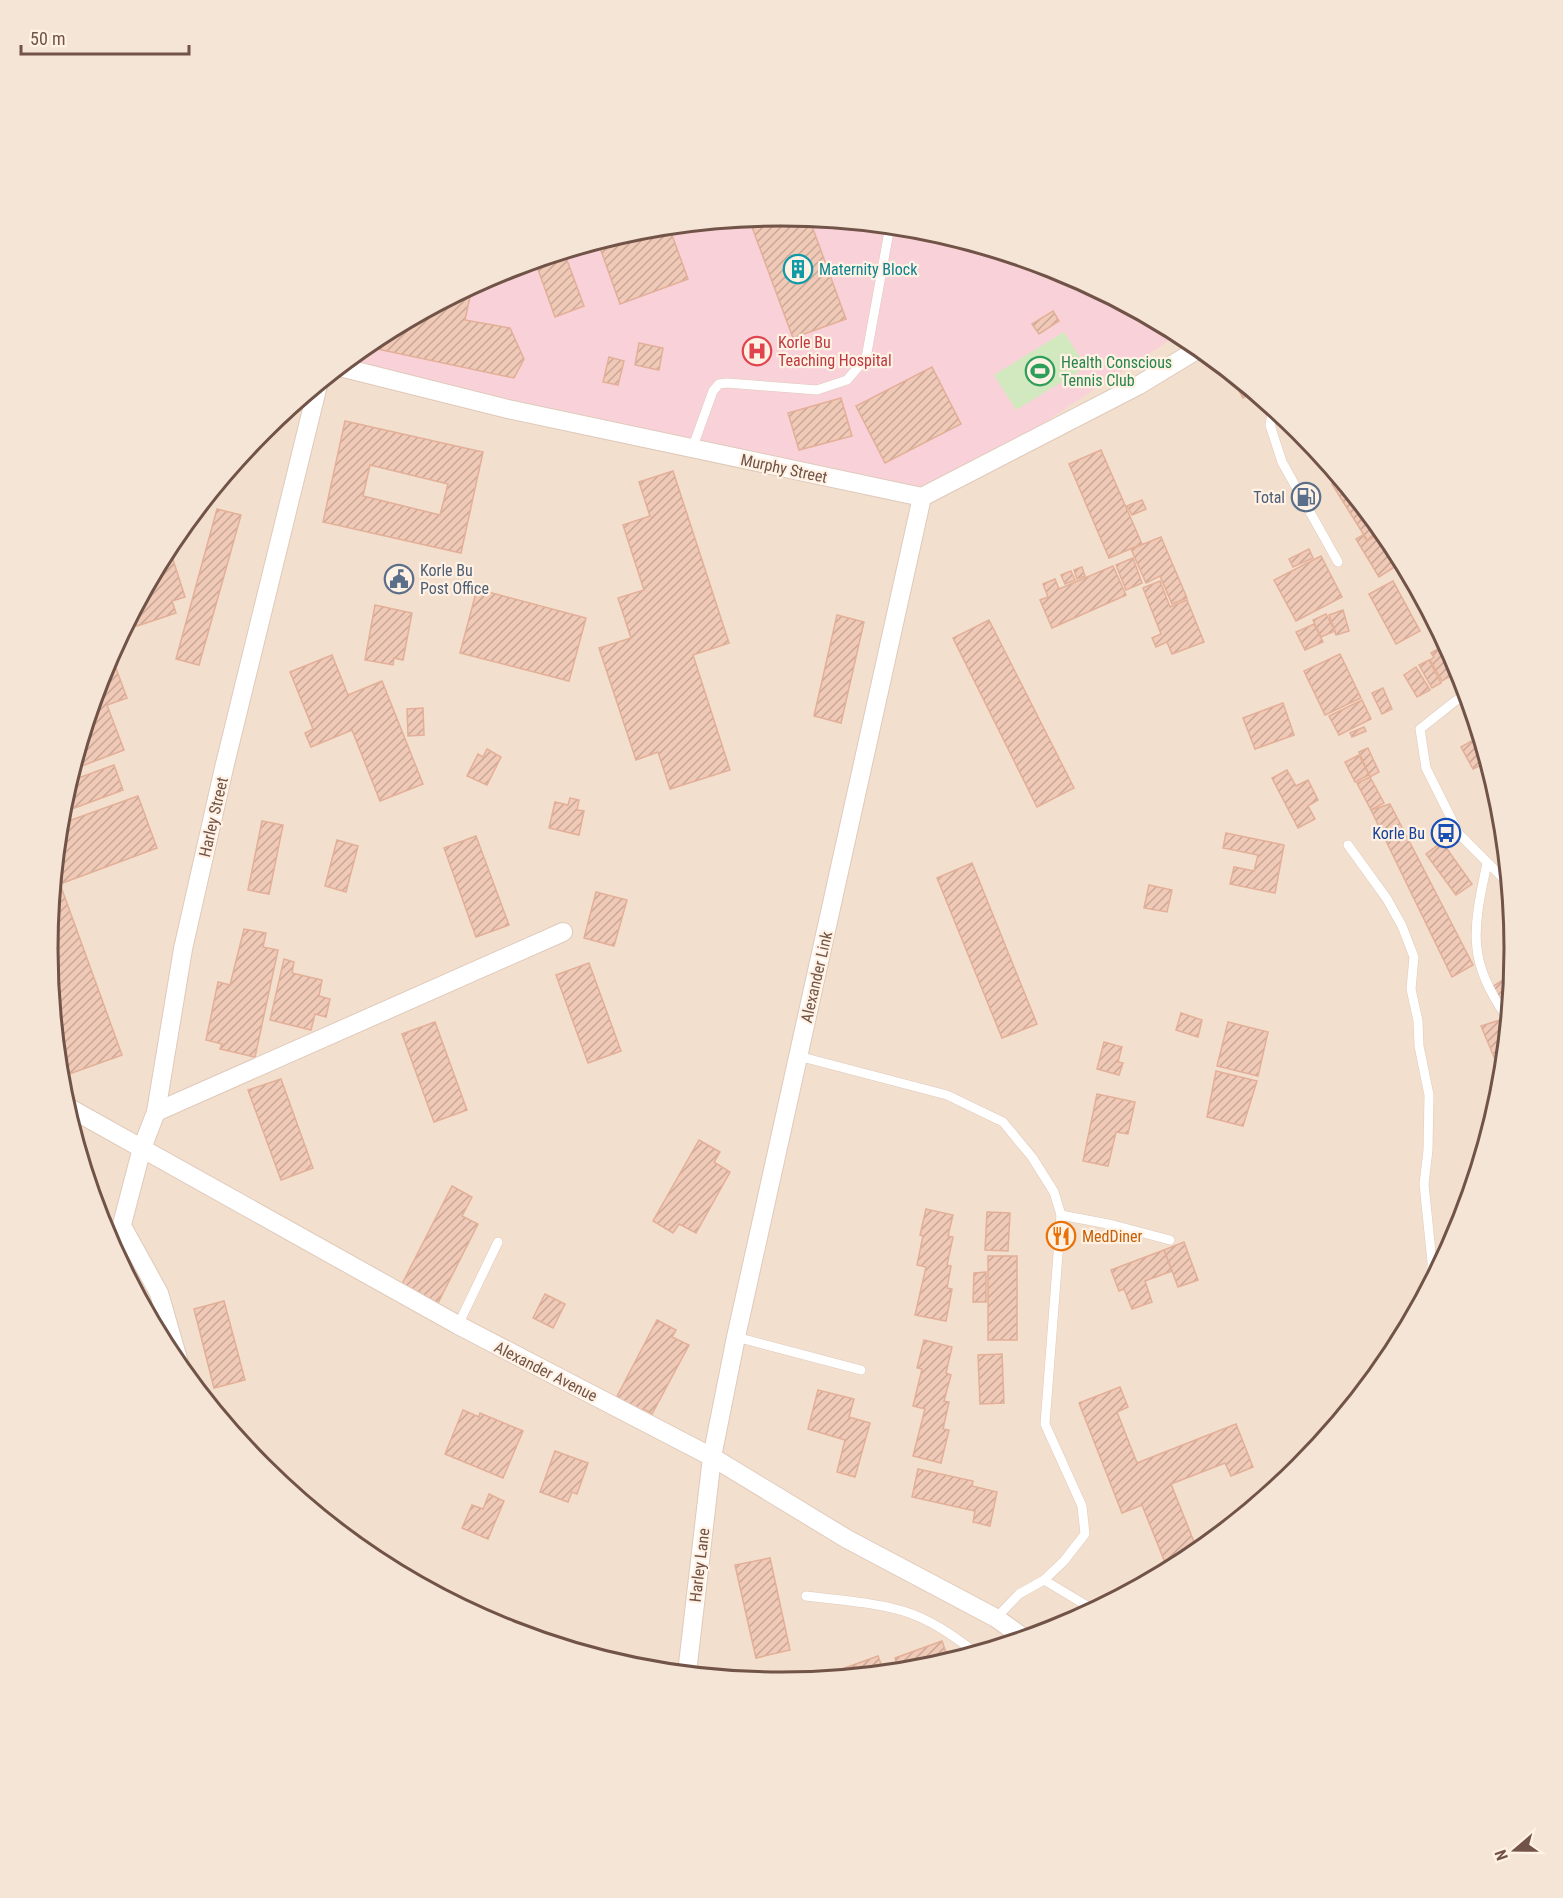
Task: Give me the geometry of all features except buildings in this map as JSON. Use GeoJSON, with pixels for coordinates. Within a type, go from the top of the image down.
{"type":"FeatureCollection","features":[{"type":"Feature","properties":{"kind":"street"},"geometry":{"type":"LineString","coordinates":[[922,497],[1139,385],[1191,353]]}},
{"type":"Feature","properties":{"kind":"street","name":"Murphy Street"},"geometry":{"type":"LineString","coordinates":[[349,369],[508,409],[922,497]]}},
{"type":"Feature","properties":{"kind":"street","name":"Harley Street"},"geometry":{"type":"LineString","coordinates":[[119,1237],[142,1148],[156,1112],[183,949],[224,768],[315,397]]}},
{"type":"Feature","properties":{"kind":"street","name":"Alexander Link"},"geometry":{"type":"LineString","coordinates":[[712,1457],[736,1337],[922,497]]}},
{"type":"Feature","properties":{"kind":"street"},"geometry":{"type":"LineString","coordinates":[[156,1112],[563,932]]}},
{"type":"Feature","properties":{"kind":"street","name":"Alexander Avenue"},"geometry":{"type":"LineString","coordinates":[[77,1112],[458,1325],[712,1457],[847,1539],[996,1618],[1017,1633]]}},
{"type":"Feature","properties":{"kind":"street"},"geometry":{"type":"LineString","coordinates":[[122,1226],[159,1293],[172,1338]]}},
{"type":"Feature","properties":{"kind":"street","name":"Harley Lane"},"geometry":{"type":"LineString","coordinates":[[688,1666],[712,1457]]}},
{"type":"Feature","properties":{"kind":"lane"},"geometry":{"type":"LineString","coordinates":[[692,449],[713,391],[719,384],[817,390],[847,380],[866,358],[889,234]]}},
{"type":"Feature","properties":{"kind":"lane"},"geometry":{"type":"LineString","coordinates":[[1271,418],[1270,425],[1282,462],[1338,562]]}},
{"type":"Feature","properties":{"kind":"lane"},"geometry":{"type":"LineString","coordinates":[[1459,699],[1420,729],[1426,768],[1459,834],[1500,875]]}},
{"type":"Feature","properties":{"kind":"lane"},"geometry":{"type":"LineString","coordinates":[[1348,845],[1387,899],[1402,926],[1414,957],[1411,989],[1429,1095],[1424,1184],[1432,1264]]}},
{"type":"Feature","properties":{"kind":"lane"},"geometry":{"type":"LineString","coordinates":[[1487,862],[1475,920],[1477,956],[1492,996],[1502,1009]]}},
{"type":"Feature","properties":{"kind":"lane"},"geometry":{"type":"LineString","coordinates":[[798,1056],[947,1095],[1003,1122],[1032,1157],[1054,1192],[1061,1215],[1045,1424],[1082,1506],[1085,1534],[1064,1561],[1044,1580],[1019,1594],[996,1618]]}},
{"type":"Feature","properties":{"kind":"lane"},"geometry":{"type":"LineString","coordinates":[[1061,1215],[1113,1225],[1170,1240]]}},
{"type":"Feature","properties":{"kind":"lane"},"geometry":{"type":"LineString","coordinates":[[458,1325],[498,1242]]}},
{"type":"Feature","properties":{"kind":"lane"},"geometry":{"type":"LineString","coordinates":[[736,1337],[861,1370]]}},
{"type":"Feature","properties":{"kind":"lane"},"geometry":{"type":"LineString","coordinates":[[1044,1580],[1085,1605]]}},
{"type":"Feature","properties":{"kind":"lane"},"geometry":{"type":"LineString","coordinates":[[806,1596],[867,1603],[905,1612],[952,1634],[969,1647]]}},
{"type":"Feature","properties":{"kind":"shaded area"},"geometry":{"type":"Polygon","coordinates":[[[782,226],[876,232],[923,240],[1014,264],[1058,281],[1143,323],[1222,375],[1258,405],[1325,472],[1355,509],[1383,547],[1408,587],[1430,629],[1466,717],[1480,762],[1491,808],[1503,902],[1503,996],[1498,1043],[1491,1090],[1466,1181],[1430,1269],[1408,1310],[1383,1351],[1325,1426],[1258,1493],[1222,1523],[1143,1575],[1101,1597],[1014,1634],[969,1647],[876,1666],[829,1670],[782,1672],[687,1666],[640,1658],[549,1634],[505,1617],[420,1575],[341,1523],[305,1493],[238,1426],[208,1389],[180,1351],[133,1269],[97,1181],[83,1136],[72,1090],[60,996],[58,949],[65,855],[72,808],[97,717],[133,629],[155,587],[180,547],[238,472],[305,405],[341,375],[420,323],[462,301],[549,264],[594,251],[687,232],[734,228],[782,226]]]}},
{"type":"Feature","properties":{"kind":"shaded area","name":"Korle Bu Teaching Hospital"},"geometry":{"type":"Polygon","coordinates":[[[782,226],[876,232],[923,240],[1014,264],[1101,301],[1170,340],[952,483],[887,497],[356,365],[420,323],[462,301],[549,264],[640,240],[687,232],[782,226]]]}},
{"type":"Feature","properties":{"kind":"green space","name":"Health Conscious Tennis Club"},"geometry":{"type":"Polygon","coordinates":[[[1064,332],[1086,367],[1016,410],[994,375],[1064,332]]]}},
{"type":"Feature","properties":{"kind":"place","name":"Maternity Block"},"geometry":{"type":"Point","coordinates":[798,269]}},
{"type":"Feature","properties":{"kind":"place","name":"Korle Bu Teaching Hospital"},"geometry":{"type":"Point","coordinates":[757,351]}},
{"type":"Feature","properties":{"kind":"place","name":"Health Conscious Tennis Club"},"geometry":{"type":"Point","coordinates":[1040,371]}},
{"type":"Feature","properties":{"kind":"place","name":"Total"},"geometry":{"type":"Point","coordinates":[1306,497]}},
{"type":"Feature","properties":{"kind":"place","name":"Korle Bu Post Office"},"geometry":{"type":"Point","coordinates":[399,579]}},
{"type":"Feature","properties":{"kind":"place","name":"Korle Bu"},"geometry":{"type":"Point","coordinates":[1446,833]}},
{"type":"Feature","properties":{"kind":"place","name":"MedDiner"},"geometry":{"type":"Point","coordinates":[1061,1236]}}]}
